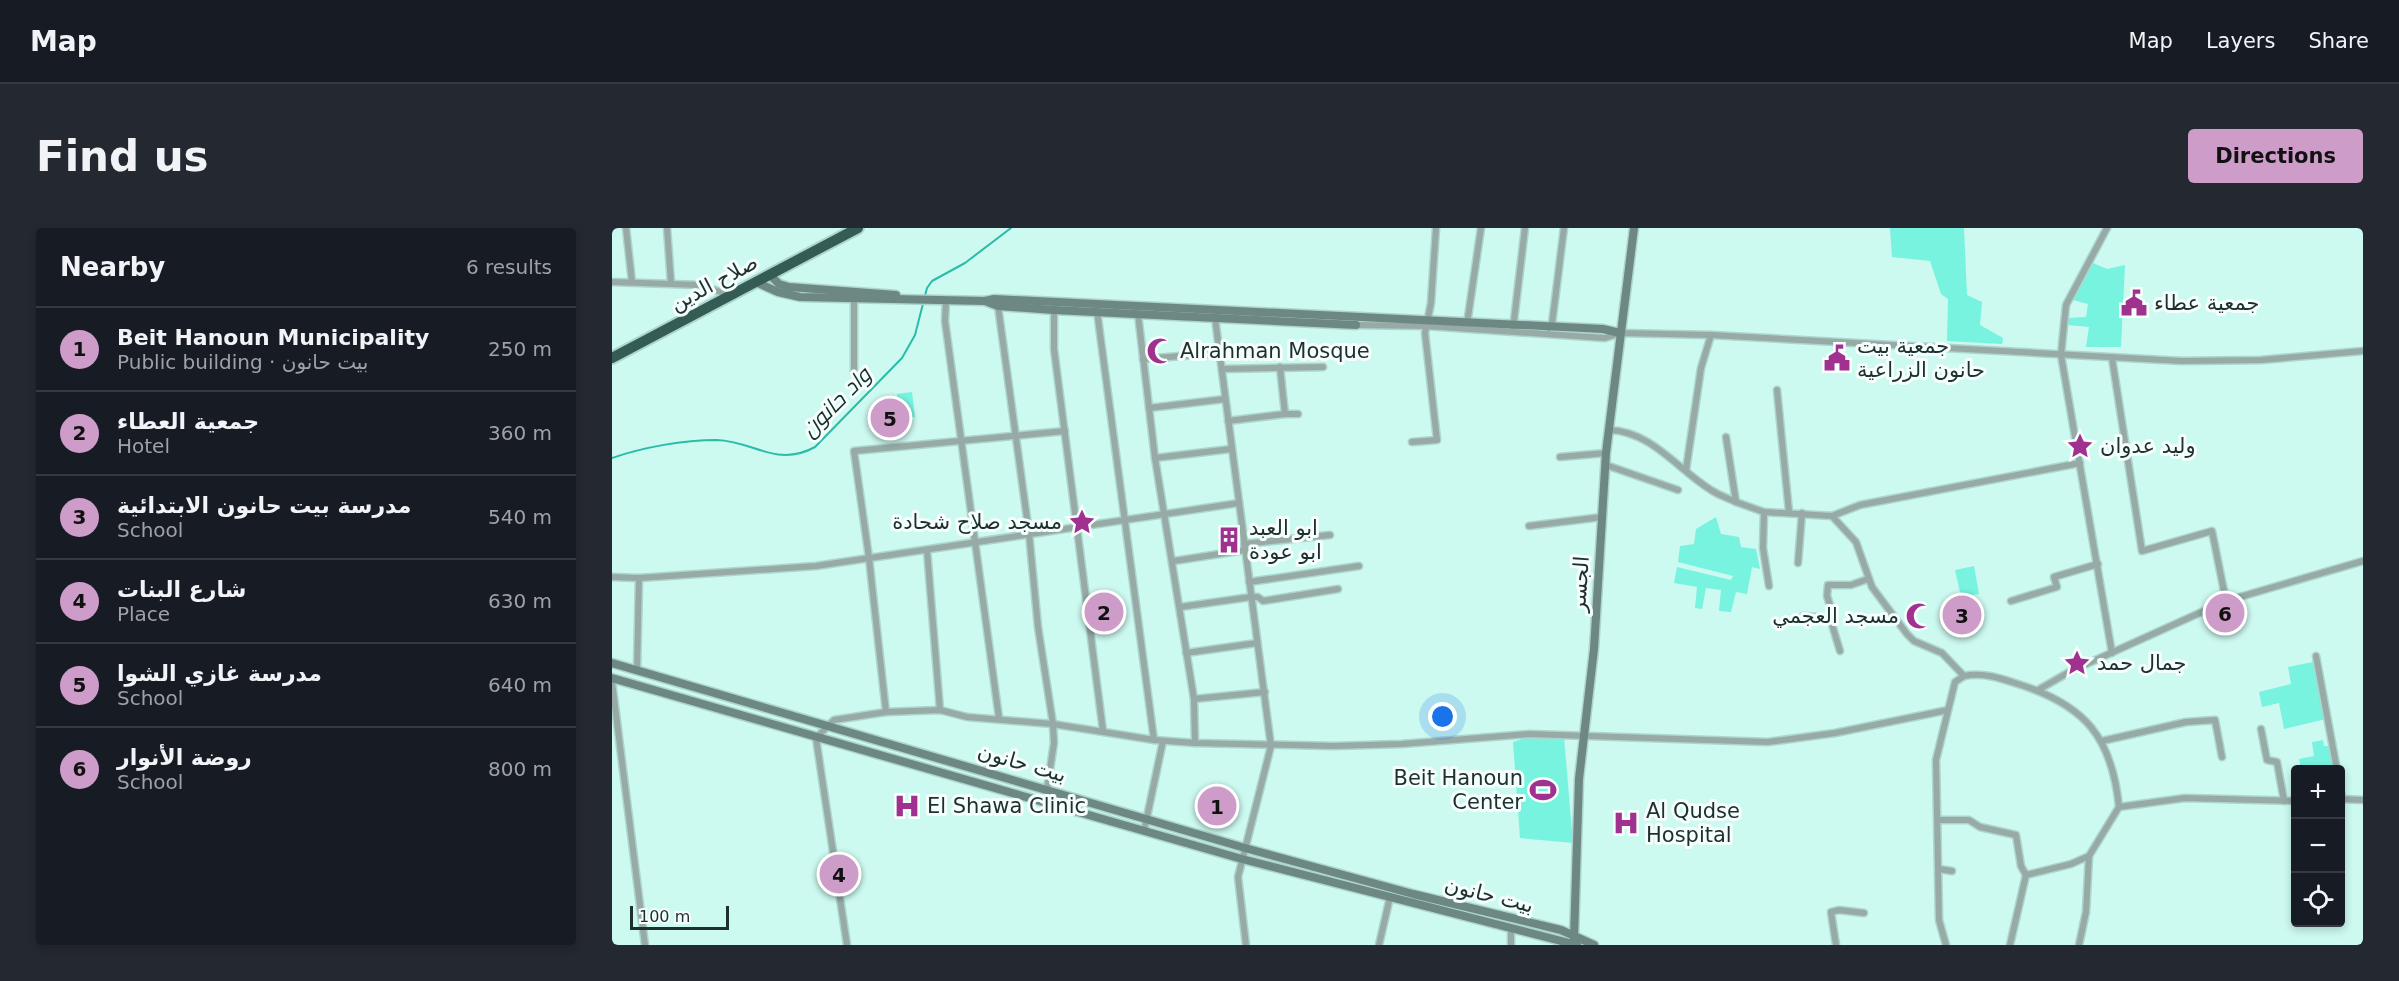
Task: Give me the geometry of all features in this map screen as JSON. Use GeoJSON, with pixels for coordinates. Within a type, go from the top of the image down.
{"type":"FeatureCollection","features":[{"type":"Feature","properties":{"kind":"highway","name":"صلاح الدين"},"geometry":{"type":"LineString","coordinates":[[832,241],[849,228]]}},
{"type":"Feature","properties":{"kind":"highway","name":"صلاح الدين"},"geometry":{"type":"LineString","coordinates":[[612,358],[758,283],[858,228]]}},
{"type":"Feature","properties":{"kind":"street"},"geometry":{"type":"LineString","coordinates":[[626,228],[632,282]]}},
{"type":"Feature","properties":{"kind":"street"},"geometry":{"type":"LineString","coordinates":[[667,228],[671,284]]}},
{"type":"Feature","properties":{"kind":"street"},"geometry":{"type":"LineString","coordinates":[[1412,442],[1437,440],[1427,323],[1436,228]]}},
{"type":"Feature","properties":{"kind":"street"},"geometry":{"type":"LineString","coordinates":[[1467,326],[1481,228]]}},
{"type":"Feature","properties":{"kind":"street"},"geometry":{"type":"LineString","coordinates":[[1514,329],[1525,228]]}},
{"type":"Feature","properties":{"kind":"street"},"geometry":{"type":"LineString","coordinates":[[1548,330],[1564,228]]}},
{"type":"Feature","properties":{"kind":"street","name":"الجسر"},"geometry":{"type":"LineString","coordinates":[[1576,945],[1574,934],[1579,788],[1594,649],[1606,453],[1635,228]]}},
{"type":"Feature","properties":{"kind":"street"},"geometry":{"type":"LineString","coordinates":[[2107,228],[2066,305],[2061,355],[2112,653]]}},
{"type":"Feature","properties":{"kind":"street"},"geometry":{"type":"LineString","coordinates":[[771,276],[779,284],[789,287],[890,294],[902,297]]}},
{"type":"Feature","properties":{"kind":"street"},"geometry":{"type":"LineString","coordinates":[[612,282],[700,285],[732,296]]}},
{"type":"Feature","properties":{"kind":"street"},"geometry":{"type":"LineString","coordinates":[[758,283],[787,295],[854,299],[902,297],[942,300],[985,301],[994,299],[1071,302],[1514,329],[1603,329],[1620,333],[1711,335],[2182,361],[2261,360],[2363,351]]}},
{"type":"Feature","properties":{"kind":"street"},"geometry":{"type":"LineString","coordinates":[[854,299],[854,373]]}},
{"type":"Feature","properties":{"kind":"street"},"geometry":{"type":"LineString","coordinates":[[942,300],[963,439],[974,541],[999,718]]}},
{"type":"Feature","properties":{"kind":"street"},"geometry":{"type":"LineString","coordinates":[[985,301],[998,306],[1054,310],[1356,325],[1427,323]]}},
{"type":"Feature","properties":{"kind":"street"},"geometry":{"type":"LineString","coordinates":[[998,306],[1029,533],[1038,627],[1053,724],[1054,743],[1047,789]]}},
{"type":"Feature","properties":{"kind":"street"},"geometry":{"type":"LineString","coordinates":[[1054,310],[1054,349],[1103,731]]}},
{"type":"Feature","properties":{"kind":"street"},"geometry":{"type":"LineString","coordinates":[[1097,311],[1154,740]]}},
{"type":"Feature","properties":{"kind":"street"},"geometry":{"type":"LineString","coordinates":[[1138,314],[1155,458],[1174,561],[1194,699],[1195,743]]}},
{"type":"Feature","properties":{"kind":"street"},"geometry":{"type":"LineString","coordinates":[[1215,318],[1271,746],[1238,877],[1246,945]]}},
{"type":"Feature","properties":{"kind":"street"},"geometry":{"type":"LineString","coordinates":[[1686,470],[1701,368],[1711,335]]}},
{"type":"Feature","properties":{"kind":"street"},"geometry":{"type":"LineString","coordinates":[[1143,359],[1220,352]]}},
{"type":"Feature","properties":{"kind":"street"},"geometry":{"type":"LineString","coordinates":[[2112,358],[2142,551],[2212,531],[2226,601]]}},
{"type":"Feature","properties":{"kind":"street"},"geometry":{"type":"LineString","coordinates":[[1280,367],[1285,414]]}},
{"type":"Feature","properties":{"kind":"street"},"geometry":{"type":"LineString","coordinates":[[1222,369],[1323,367]]}},
{"type":"Feature","properties":{"kind":"street"},"geometry":{"type":"LineString","coordinates":[[1777,390],[1789,512]]}},
{"type":"Feature","properties":{"kind":"street"},"geometry":{"type":"LineString","coordinates":[[1149,408],[1226,399]]}},
{"type":"Feature","properties":{"kind":"street"},"geometry":{"type":"LineString","coordinates":[[1228,421],[1298,414]]}},
{"type":"Feature","properties":{"kind":"street"},"geometry":{"type":"LineString","coordinates":[[1609,430],[1627,430],[1635,434],[1711,490],[1764,512],[1832,516],[1860,505],[2080,464]]}},
{"type":"Feature","properties":{"kind":"street"},"geometry":{"type":"LineString","coordinates":[[886,712],[869,558],[854,451],[1065,431]]}},
{"type":"Feature","properties":{"kind":"street"},"geometry":{"type":"LineString","coordinates":[[1726,437],[1736,502]]}},
{"type":"Feature","properties":{"kind":"street"},"geometry":{"type":"LineString","coordinates":[[1155,458],[1231,449]]}},
{"type":"Feature","properties":{"kind":"street"},"geometry":{"type":"LineString","coordinates":[[1560,457],[1606,453]]}},
{"type":"Feature","properties":{"kind":"street"},"geometry":{"type":"LineString","coordinates":[[1606,465],[1678,490]]}},
{"type":"Feature","properties":{"kind":"street"},"geometry":{"type":"LineString","coordinates":[[612,577],[639,578],[816,566],[1239,503]]}},
{"type":"Feature","properties":{"kind":"street"},"geometry":{"type":"LineString","coordinates":[[1764,512],[1763,548],[1769,586]]}},
{"type":"Feature","properties":{"kind":"street"},"geometry":{"type":"LineString","coordinates":[[1798,563],[1802,513]]}},
{"type":"Feature","properties":{"kind":"street"},"geometry":{"type":"LineString","coordinates":[[1832,516],[1856,542],[1868,579],[1884,604],[1914,641],[1942,653],[1964,676]]}},
{"type":"Feature","properties":{"kind":"street"},"geometry":{"type":"LineString","coordinates":[[1529,526],[1602,517]]}},
{"type":"Feature","properties":{"kind":"street"},"geometry":{"type":"LineString","coordinates":[[1174,561],[1244,547],[1330,535]]}},
{"type":"Feature","properties":{"kind":"street"},"geometry":{"type":"LineString","coordinates":[[927,550],[940,710]]}},
{"type":"Feature","properties":{"kind":"street"},"geometry":{"type":"LineString","coordinates":[[2038,690],[2071,671],[2226,601],[2363,561]]}},
{"type":"Feature","properties":{"kind":"street"},"geometry":{"type":"LineString","coordinates":[[2010,601],[2057,587],[2054,577],[2098,564]]}},
{"type":"Feature","properties":{"kind":"street"},"geometry":{"type":"LineString","coordinates":[[1249,582],[1359,566]]}},
{"type":"Feature","properties":{"kind":"street"},"geometry":{"type":"LineString","coordinates":[[637,670],[639,578]]}},
{"type":"Feature","properties":{"kind":"street"},"geometry":{"type":"LineString","coordinates":[[1840,651],[1830,618],[1833,614],[1827,596],[1828,585],[1851,585],[1868,579]]}},
{"type":"Feature","properties":{"kind":"street"},"geometry":{"type":"LineString","coordinates":[[1180,607],[1251,597],[1258,597],[1263,601],[1338,589]]}},
{"type":"Feature","properties":{"kind":"street"},"geometry":{"type":"LineString","coordinates":[[1803,616],[1830,618]]}},
{"type":"Feature","properties":{"kind":"street"},"geometry":{"type":"LineString","coordinates":[[1186,653],[1257,643]]}},
{"type":"Feature","properties":{"kind":"street"},"geometry":{"type":"LineString","coordinates":[[2316,656],[2336,765]]}},
{"type":"Feature","properties":{"kind":"street"},"geometry":{"type":"LineString","coordinates":[[616,664],[612,679],[645,945]]}},
{"type":"Feature","properties":{"kind":"street","name":"بيت حانون"},"geometry":{"type":"LineString","coordinates":[[616,664],[1147,818],[1245,849],[1574,934],[1594,945]]}},
{"type":"Feature","properties":{"kind":"street"},"geometry":{"type":"LineString","coordinates":[[1946,945],[1939,920],[1936,760],[1955,682],[1964,676],[1984,675],[2050,694],[2077,713],[2102,741],[2109,758],[2119,807],[2089,856],[2086,912],[2079,945]]}},
{"type":"Feature","properties":{"kind":"street","name":"بيت حانون"},"geometry":{"type":"LineString","coordinates":[[612,679],[1242,859],[1576,945]]}},
{"type":"Feature","properties":{"kind":"street"},"geometry":{"type":"LineString","coordinates":[[1194,699],[1265,692]]}},
{"type":"Feature","properties":{"kind":"street"},"geometry":{"type":"LineString","coordinates":[[847,945],[816,738],[834,720],[886,712],[940,710],[967,717],[1053,724],[1163,741],[1271,746],[1402,744],[1529,734],[1768,742],[1835,733],[1948,710]]}},
{"type":"Feature","properties":{"kind":"street"},"geometry":{"type":"LineString","coordinates":[[2102,741],[2186,722],[2214,720],[2222,757]]}},
{"type":"Feature","properties":{"kind":"street"},"geometry":{"type":"LineString","coordinates":[[2261,729],[2267,760],[2277,762],[2284,801]]}},
{"type":"Feature","properties":{"kind":"street"},"geometry":{"type":"LineString","coordinates":[[1144,831],[1163,741]]}},
{"type":"Feature","properties":{"kind":"street"},"geometry":{"type":"LineString","coordinates":[[2119,807],[2185,798],[2291,801]]}},
{"type":"Feature","properties":{"kind":"street"},"geometry":{"type":"LineString","coordinates":[[2345,799],[2363,800]]}},
{"type":"Feature","properties":{"kind":"street"},"geometry":{"type":"LineString","coordinates":[[1086,814],[1089,801]]}},
{"type":"Feature","properties":{"kind":"street"},"geometry":{"type":"LineString","coordinates":[[1938,820],[1969,820],[1980,827],[2016,835],[2021,866],[2026,875],[2010,945]]}},
{"type":"Feature","properties":{"kind":"street"},"geometry":{"type":"LineString","coordinates":[[2026,875],[2071,864],[2089,856]]}},
{"type":"Feature","properties":{"kind":"street"},"geometry":{"type":"LineString","coordinates":[[1939,869],[1952,871]]}},
{"type":"Feature","properties":{"kind":"street"},"geometry":{"type":"LineString","coordinates":[[1379,945],[1390,897]]}},
{"type":"Feature","properties":{"kind":"street"},"geometry":{"type":"LineString","coordinates":[[1836,945],[1831,912],[1839,910],[1864,913]]}},
{"type":"Feature","properties":{"kind":"street"},"geometry":{"type":"LineString","coordinates":[[1511,929],[1511,945]]}},
{"type":"Feature","properties":{"kind":"green space"},"geometry":{"type":"Polygon","coordinates":[[[1890,228],[1964,228],[1967,295],[1982,302],[1980,325],[2003,338],[2002,344],[1947,341],[1948,299],[1941,294],[1930,261],[1892,257],[1890,228]]]}},
{"type":"Feature","properties":{"kind":"green space"},"geometry":{"type":"Polygon","coordinates":[[[2093,263],[2107,269],[2125,265],[2121,347],[2086,347],[2089,327],[2068,325],[2068,318],[2086,317],[2088,304],[2073,300],[2093,263]]]}},
{"type":"Feature","properties":{"kind":"green space"},"geometry":{"type":"Polygon","coordinates":[[[912,392],[915,417],[901,419],[897,394],[912,392]]]}},
{"type":"Feature","properties":{"kind":"green space"},"geometry":{"type":"Polygon","coordinates":[[[1716,517],[1721,534],[1739,537],[1741,547],[1756,549],[1760,569],[1752,567],[1747,594],[1736,592],[1731,612],[1719,611],[1721,590],[1706,588],[1702,609],[1695,608],[1697,587],[1674,583],[1677,567],[1731,580],[1733,576],[1678,562],[1680,546],[1694,544],[1696,529],[1716,517]]]}},
{"type":"Feature","properties":{"kind":"green space"},"geometry":{"type":"Polygon","coordinates":[[[1974,566],[1979,594],[1961,597],[1955,570],[1974,566]]]}},
{"type":"Feature","properties":{"kind":"green space"},"geometry":{"type":"Polygon","coordinates":[[[2313,662],[2326,719],[2284,729],[2279,703],[2262,707],[2259,692],[2291,684],[2288,667],[2313,662]]]}},
{"type":"Feature","properties":{"kind":"green space","name":"Beit Hanoun Center"},"geometry":{"type":"Polygon","coordinates":[[[1564,737],[1573,843],[1520,838],[1513,742],[1525,738],[1564,737]]]}},
{"type":"Feature","properties":{"kind":"green space"},"geometry":{"type":"Polygon","coordinates":[[[2323,740],[2324,746],[2330,746],[2333,765],[2300,765],[2299,759],[2314,756],[2312,742],[2323,740]]]}},
{"type":"Feature","properties":{"kind":"waterway","name":"واد حانون"},"geometry":{"type":"LineString","coordinates":[[612,458],[664,445],[704,440],[730,441],[765,452],[789,455],[815,447],[902,358],[915,335],[927,288],[932,281],[965,263],[1011,228]]}},
{"type":"Feature","properties":{"kind":"place","name":"جمعية عطاء"},"geometry":{"type":"Point","coordinates":[2134,303]}},
{"type":"Feature","properties":{"kind":"place","name":"Alrahman Mosque"},"geometry":{"type":"Point","coordinates":[1160,351]}},
{"type":"Feature","properties":{"kind":"place","name":"جمعية بيت حانون الزراعية"},"geometry":{"type":"Point","coordinates":[1837,358]}},
{"type":"Feature","properties":{"kind":"place","name":"مدرسة غازي الشوا"},"geometry":{"type":"Point","coordinates":[890,418]}},
{"type":"Feature","properties":{"kind":"place","name":"وليد عدوان"},"geometry":{"type":"Point","coordinates":[2080,446]}},
{"type":"Feature","properties":{"kind":"place","name":"مسجد صلاح شحادة"},"geometry":{"type":"Point","coordinates":[1082,522]}},
{"type":"Feature","properties":{"kind":"place","name":"ابو العبد ابو عودة"},"geometry":{"type":"Point","coordinates":[1229,540]}},
{"type":"Feature","properties":{"kind":"place","name":"جمعية العطاء"},"geometry":{"type":"Point","coordinates":[1104,612]}},
{"type":"Feature","properties":{"kind":"place","name":"روضة الأنوار"},"geometry":{"type":"Point","coordinates":[2225,613]}},
{"type":"Feature","properties":{"kind":"place","name":"مدرسة بيت حانون الابتدائية"},"geometry":{"type":"Point","coordinates":[1962,615]}},
{"type":"Feature","properties":{"kind":"place","name":"مسجد العجمي"},"geometry":{"type":"Point","coordinates":[1919,616]}},
{"type":"Feature","properties":{"kind":"place","name":"جمال حمد"},"geometry":{"type":"Point","coordinates":[2077,663]}},
{"type":"Feature","properties":{"kind":"place","name":"Beit Hanoun Center"},"geometry":{"type":"Point","coordinates":[1543,790]}},
{"type":"Feature","properties":{"kind":"place","name":"El Shawa Clinic"},"geometry":{"type":"Point","coordinates":[907,806]}},
{"type":"Feature","properties":{"kind":"place","name":"Beit Hanoun Municipality"},"geometry":{"type":"Point","coordinates":[1217,806]}},
{"type":"Feature","properties":{"kind":"place","name":"Al Qudse Hospital"},"geometry":{"type":"Point","coordinates":[1626,823]}},
{"type":"Feature","properties":{"kind":"place","name":"شارع البنات"},"geometry":{"type":"Point","coordinates":[839,874]}}]}
